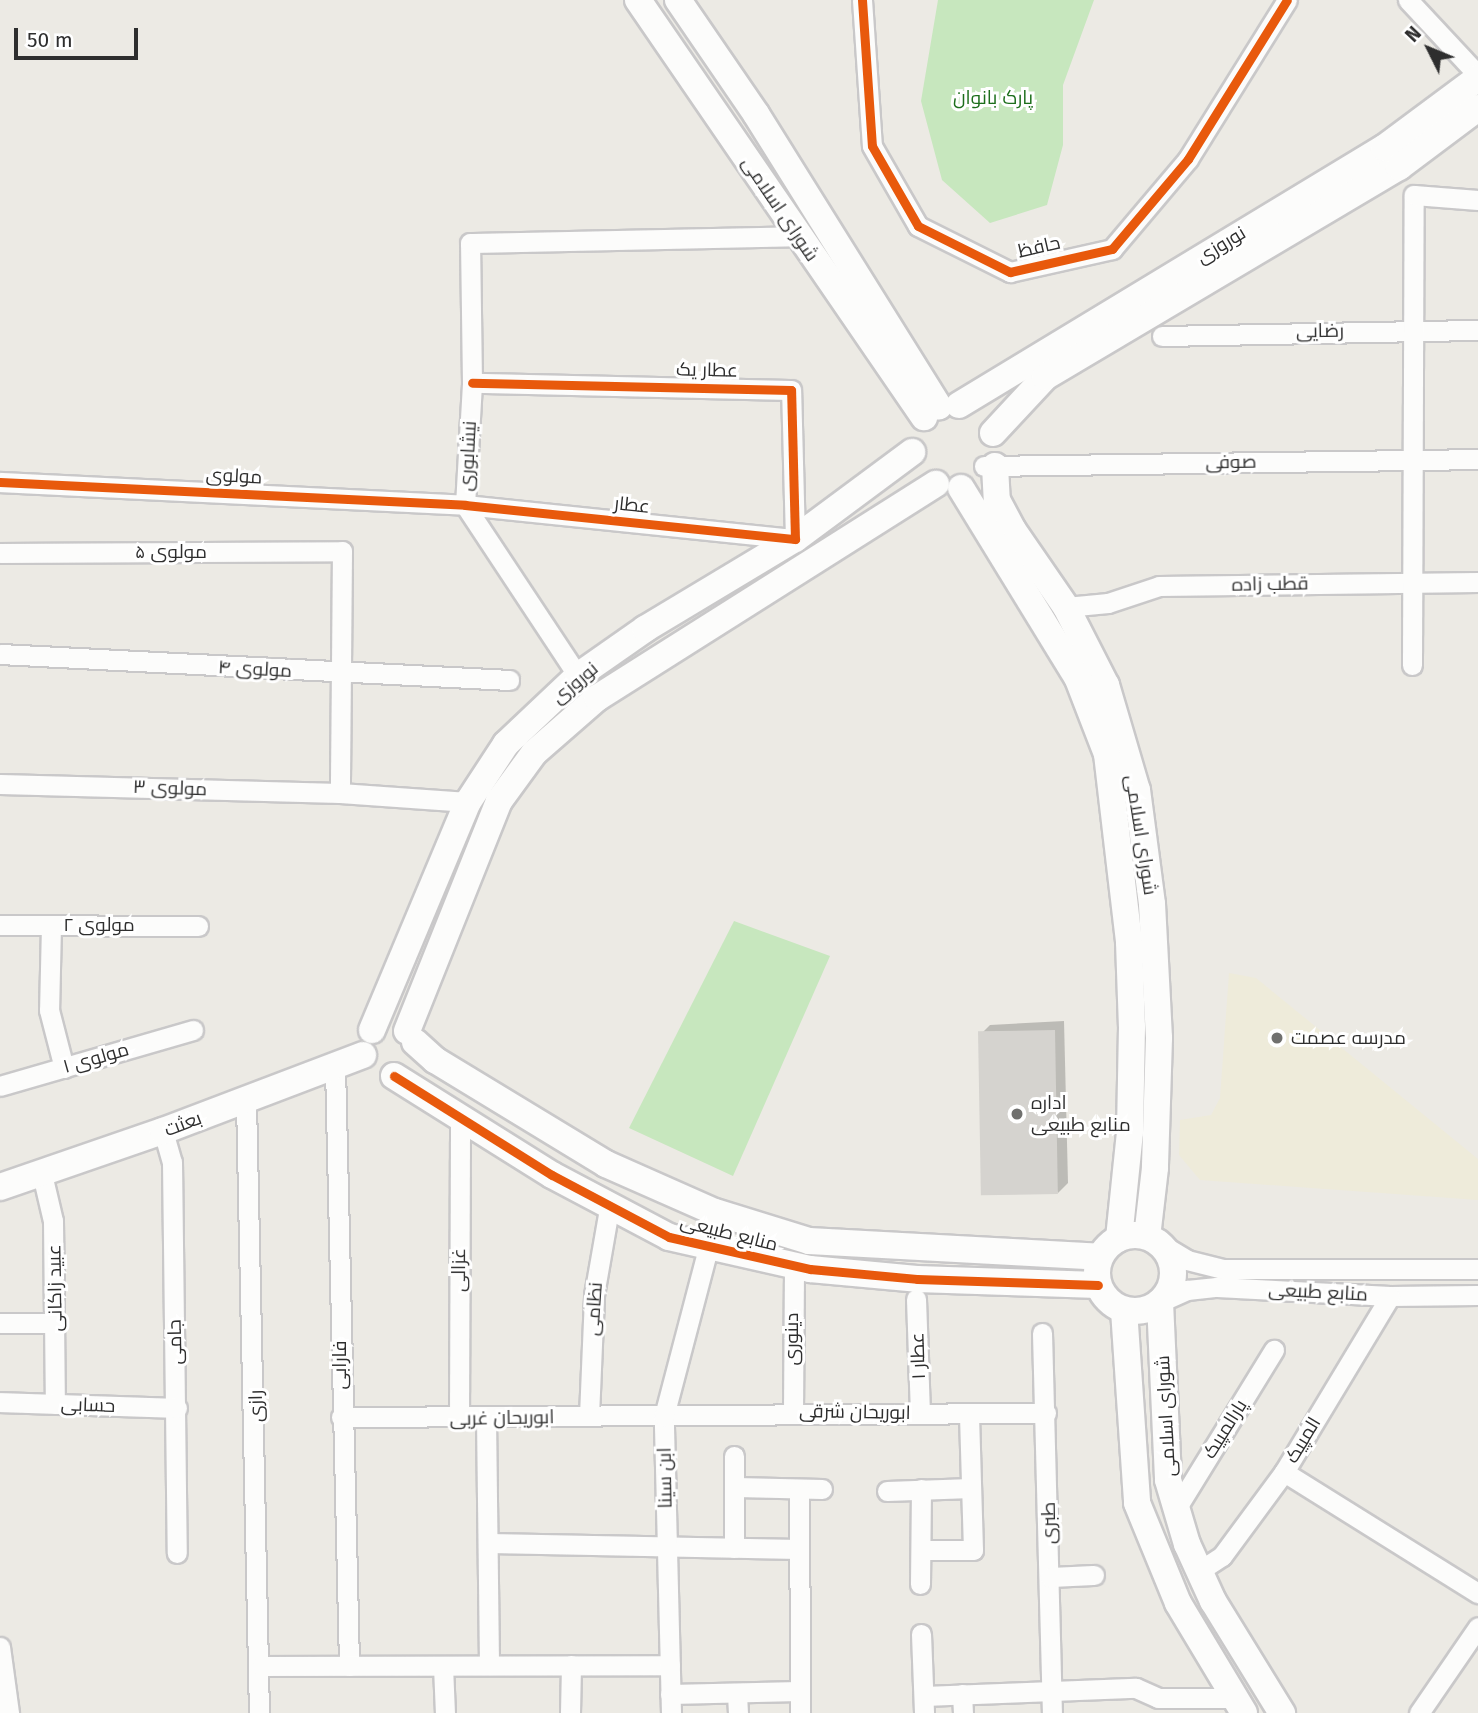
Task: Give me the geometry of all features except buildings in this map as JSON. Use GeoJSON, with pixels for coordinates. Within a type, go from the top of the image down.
{"type":"FeatureCollection","features":[{"type":"Feature","properties":{"kind":"street","name":"شورای اسلامی"},"geometry":{"type":"LineString","coordinates":[[638,0],[799,236],[941,410]]}},
{"type":"Feature","properties":{"kind":"street","name":"شورای اسلامی"},"geometry":{"type":"LineString","coordinates":[[678,0],[756,114],[941,410]]}},
{"type":"Feature","properties":{"kind":"street","name":"حافظ"},"geometry":{"type":"LineString","coordinates":[[862,0],[872,146],[918,226],[1010,272],[1112,249],[1188,159],[1287,0]]}},
{"type":"Feature","properties":{"kind":"street"},"geometry":{"type":"LineString","coordinates":[[1408,0],[1478,76]]}},
{"type":"Feature","properties":{"kind":"street","name":"نوروزی"},"geometry":{"type":"LineString","coordinates":[[941,410],[1384,148],[1478,76]]}},
{"type":"Feature","properties":{"kind":"street","name":"نوروزی"},"geometry":{"type":"LineString","coordinates":[[993,433],[1045,377],[1399,167],[1478,108]]}},
{"type":"Feature","properties":{"kind":"street"},"geometry":{"type":"LineString","coordinates":[[1412,665],[1409,460],[1414,195],[1478,200]]}},
{"type":"Feature","properties":{"kind":"street","name":"نیشابوری"},"geometry":{"type":"LineString","coordinates":[[579,676],[465,505],[472,383],[470,243],[799,236]]}},
{"type":"Feature","properties":{"kind":"street","name":"رضایی"},"geometry":{"type":"LineString","coordinates":[[1162,336],[1413,329],[1478,330]]}},
{"type":"Feature","properties":{"kind":"street","name":"عطار یک"},"geometry":{"type":"LineString","coordinates":[[472,383],[791,390],[795,539]]}},
{"type":"Feature","properties":{"kind":"street"},"geometry":{"type":"LineString","coordinates":[[941,410],[980,414],[993,433],[990,466],[948,486],[916,465],[912,452],[916,427],[941,410]]}},
{"type":"Feature","properties":{"kind":"street","name":"نوروزی"},"geometry":{"type":"LineString","coordinates":[[367,1043],[468,802],[506,744],[579,676],[645,629],[795,539],[912,452]]}},
{"type":"Feature","properties":{"kind":"street","name":"صوفی"},"geometry":{"type":"LineString","coordinates":[[990,466],[1478,459]]}},
{"type":"Feature","properties":{"kind":"street","name":"شورای اسلامی"},"geometry":{"type":"LineString","coordinates":[[990,466],[997,500],[1066,607],[1106,685],[1137,790],[1152,904],[1159,1038],[1153,1240]]}},
{"type":"Feature","properties":{"kind":"street","name":"مولوی"},"geometry":{"type":"LineString","coordinates":[[0,482],[465,505]]}},
{"type":"Feature","properties":{"kind":"street","name":"شورای اسلامی"},"geometry":{"type":"LineString","coordinates":[[948,486],[1078,679],[1107,754],[1127,928],[1132,1027],[1130,1132],[1119,1238]]}},
{"type":"Feature","properties":{"kind":"street","name":"نوروزی"},"geometry":{"type":"LineString","coordinates":[[411,1036],[499,801],[534,753],[597,698],[948,486]]}},
{"type":"Feature","properties":{"kind":"street","name":"عطار"},"geometry":{"type":"LineString","coordinates":[[465,505],[795,539]]}},
{"type":"Feature","properties":{"kind":"street","name":"مولوی ۵"},"geometry":{"type":"LineString","coordinates":[[0,553],[342,551],[341,674]]}},
{"type":"Feature","properties":{"kind":"street","name":"قطب زاده"},"geometry":{"type":"LineString","coordinates":[[1066,607],[1119,601],[1158,586],[1478,582]]}},
{"type":"Feature","properties":{"kind":"street","name":"مولوی ۴"},"geometry":{"type":"LineString","coordinates":[[0,654],[341,674],[509,680]]}},
{"type":"Feature","properties":{"kind":"street"},"geometry":{"type":"LineString","coordinates":[[340,793],[341,674]]}},
{"type":"Feature","properties":{"kind":"street","name":"مولوی ۳"},"geometry":{"type":"LineString","coordinates":[[0,784],[340,793],[468,802]]}},
{"type":"Feature","properties":{"kind":"street","name":"مولوی ۲"},"geometry":{"type":"LineString","coordinates":[[0,925],[198,926]]}},
{"type":"Feature","properties":{"kind":"street"},"geometry":{"type":"LineString","coordinates":[[51,925],[49,1010],[64,1068]]}},
{"type":"Feature","properties":{"kind":"street"},"geometry":{"type":"LineString","coordinates":[[383,1024],[411,1036],[412,1064],[394,1076],[374,1072],[367,1043],[383,1024]]}},
{"type":"Feature","properties":{"kind":"street","name":"مولوی ۱"},"geometry":{"type":"LineString","coordinates":[[0,1086],[193,1030]]}},
{"type":"Feature","properties":{"kind":"street","name":"منابع طبیعی"},"geometry":{"type":"LineString","coordinates":[[411,1036],[485,1092],[606,1164],[715,1212],[809,1241],[1100,1257]]}},
{"type":"Feature","properties":{"kind":"street","name":"بعثت"},"geometry":{"type":"LineString","coordinates":[[0,1187],[163,1131],[335,1066],[367,1043]]}},
{"type":"Feature","properties":{"kind":"street","name":"فارابی"},"geometry":{"type":"LineString","coordinates":[[335,1066],[341,1417],[349,1665]]}},
{"type":"Feature","properties":{"kind":"street","name":"منابع طبیعی"},"geometry":{"type":"LineString","coordinates":[[394,1076],[460,1120],[669,1237],[794,1266],[917,1279],[1098,1285]]}},
{"type":"Feature","properties":{"kind":"street","name":"رازی"},"geometry":{"type":"LineString","coordinates":[[246,1100],[262,1666],[260,1713]]}},
{"type":"Feature","properties":{"kind":"street","name":"غزالی"},"geometry":{"type":"LineString","coordinates":[[459,1419],[460,1120]]}},
{"type":"Feature","properties":{"kind":"street","name":"جامی"},"geometry":{"type":"LineString","coordinates":[[163,1131],[172,1162],[177,1553]]}},
{"type":"Feature","properties":{"kind":"street","name":"عبید زاکانی"},"geometry":{"type":"LineString","coordinates":[[42,1174],[53,1221],[55,1404]]}},
{"type":"Feature","properties":{"kind":"street","name":"نظامی"},"geometry":{"type":"LineString","coordinates":[[589,1416],[594,1294],[610,1203]]}},
{"type":"Feature","properties":{"kind":"street"},"geometry":{"type":"LineString","coordinates":[[1119,1238],[1153,1240],[1168,1253],[1173,1279],[1160,1302],[1149,1309],[1124,1310],[1104,1296],[1098,1285],[1100,1257],[1119,1238]]}},
{"type":"Feature","properties":{"kind":"street","name":"منابع طبیعی"},"geometry":{"type":"LineString","coordinates":[[1153,1240],[1187,1260],[1224,1269],[1478,1269]]}},
{"type":"Feature","properties":{"kind":"street","name":"ابن سینا"},"geometry":{"type":"LineString","coordinates":[[670,1704],[664,1416],[708,1248]]}},
{"type":"Feature","properties":{"kind":"street","name":"دینوری"},"geometry":{"type":"LineString","coordinates":[[793,1412],[794,1266]]}},
{"type":"Feature","properties":{"kind":"street","name":"منابع طبیعی"},"geometry":{"type":"LineString","coordinates":[[1160,1302],[1187,1290],[1217,1287],[1390,1296],[1478,1294]]}},
{"type":"Feature","properties":{"kind":"street","name":"المپیک"},"geometry":{"type":"LineString","coordinates":[[1199,1571],[1222,1556],[1284,1472],[1390,1296]]}},
{"type":"Feature","properties":{"kind":"street","name":"عطار ۱"},"geometry":{"type":"LineString","coordinates":[[916,1299],[920,1413]]}},
{"type":"Feature","properties":{"kind":"street","name":"شورای اسلامی"},"geometry":{"type":"LineString","coordinates":[[1160,1302],[1165,1451],[1176,1508],[1213,1601],[1282,1713]]}},
{"type":"Feature","properties":{"kind":"street","name":"شورای اسلامی"},"geometry":{"type":"LineString","coordinates":[[1124,1310],[1137,1503],[1178,1603],[1239,1705]]}},
{"type":"Feature","properties":{"kind":"street"},"geometry":{"type":"LineString","coordinates":[[0,1324],[56,1323]]}},
{"type":"Feature","properties":{"kind":"street","name":"طبری"},"geometry":{"type":"LineString","coordinates":[[1042,1333],[1052,1713]]}},
{"type":"Feature","properties":{"kind":"street","name":"پارالمپیک"},"geometry":{"type":"LineString","coordinates":[[1176,1508],[1274,1350]]}},
{"type":"Feature","properties":{"kind":"street","name":"حسابی"},"geometry":{"type":"LineString","coordinates":[[0,1402],[177,1408]]}},
{"type":"Feature","properties":{"kind":"street","name":"ابوریحان شرقی"},"geometry":{"type":"LineString","coordinates":[[664,1416],[793,1412],[969,1416],[1046,1413]]}},
{"type":"Feature","properties":{"kind":"street","name":"ابوریحان غربی"},"geometry":{"type":"LineString","coordinates":[[341,1417],[459,1419],[664,1416]]}},
{"type":"Feature","properties":{"kind":"street"},"geometry":{"type":"LineString","coordinates":[[922,1550],[974,1550],[969,1416]]}},
{"type":"Feature","properties":{"kind":"street"},"geometry":{"type":"LineString","coordinates":[[486,1417],[489,1665]]}},
{"type":"Feature","properties":{"kind":"street"},"geometry":{"type":"LineString","coordinates":[[734,1456],[734,1548]]}},
{"type":"Feature","properties":{"kind":"street"},"geometry":{"type":"LineString","coordinates":[[1284,1472],[1478,1593]]}},
{"type":"Feature","properties":{"kind":"street"},"geometry":{"type":"LineString","coordinates":[[736,1487],[822,1489]]}},
{"type":"Feature","properties":{"kind":"street"},"geometry":{"type":"LineString","coordinates":[[887,1492],[971,1488]]}},
{"type":"Feature","properties":{"kind":"street"},"geometry":{"type":"LineString","coordinates":[[799,1489],[800,1713]]}},
{"type":"Feature","properties":{"kind":"street"},"geometry":{"type":"LineString","coordinates":[[920,1584],[921,1489]]}},
{"type":"Feature","properties":{"kind":"street"},"geometry":{"type":"LineString","coordinates":[[489,1544],[799,1549]]}},
{"type":"Feature","properties":{"kind":"street"},"geometry":{"type":"LineString","coordinates":[[1050,1577],[1094,1575]]}},
{"type":"Feature","properties":{"kind":"street"},"geometry":{"type":"LineString","coordinates":[[1419,1713],[1478,1627]]}},
{"type":"Feature","properties":{"kind":"street"},"geometry":{"type":"LineString","coordinates":[[921,1634],[924,1704],[962,1704],[1052,1691],[1136,1688],[1158,1698],[1239,1705]]}},
{"type":"Feature","properties":{"kind":"street"},"geometry":{"type":"LineString","coordinates":[[0,1647],[11,1711]]}},
{"type":"Feature","properties":{"kind":"street"},"geometry":{"type":"LineString","coordinates":[[443,1665],[446,1713]]}},
{"type":"Feature","properties":{"kind":"street"},"geometry":{"type":"LineString","coordinates":[[570,1665],[570,1713]]}},
{"type":"Feature","properties":{"kind":"street"},"geometry":{"type":"LineString","coordinates":[[262,1666],[670,1665]]}},
{"type":"Feature","properties":{"kind":"street"},"geometry":{"type":"LineString","coordinates":[[670,1704],[738,1704],[799,1691]]}},
{"type":"Feature","properties":{"kind":"shaded area","name":"مدرسه عصمت"},"geometry":{"type":"Polygon","coordinates":[[[1229,973],[1256,978],[1478,1159],[1478,1200],[1200,1180],[1179,1155],[1180,1120],[1211,1115],[1220,1098],[1229,973]]]}},
{"type":"Feature","properties":{"kind":"green space","name":"پارک بانوان"},"geometry":{"type":"Polygon","coordinates":[[[938,0],[1094,0],[1063,85],[1063,145],[1047,205],[990,223],[942,180],[921,101],[938,0]]]}},
{"type":"Feature","properties":{"kind":"green space"},"geometry":{"type":"Polygon","coordinates":[[[734,921],[830,956],[733,1176],[629,1128],[734,921]]]}},
{"type":"Feature","properties":{"kind":"cycle path"},"geometry":{"type":"LineString","coordinates":[[862,0],[872,146],[918,226],[1010,272],[1112,249],[1188,159],[1287,0]]}},
{"type":"Feature","properties":{"kind":"cycle path"},"geometry":{"type":"LineString","coordinates":[[0,482],[465,505],[795,539],[791,390],[472,383]]}},
{"type":"Feature","properties":{"kind":"cycle path"},"geometry":{"type":"LineString","coordinates":[[394,1076],[552,1175],[669,1237],[810,1269],[917,1279],[1098,1285]]}},
{"type":"Feature","properties":{"kind":"place","name":"مدرسه عصمت"},"geometry":{"type":"Point","coordinates":[1277,1038]}},
{"type":"Feature","properties":{"kind":"place","name":"اداره منابع طبیعی"},"geometry":{"type":"Point","coordinates":[1017,1114]}}]}
